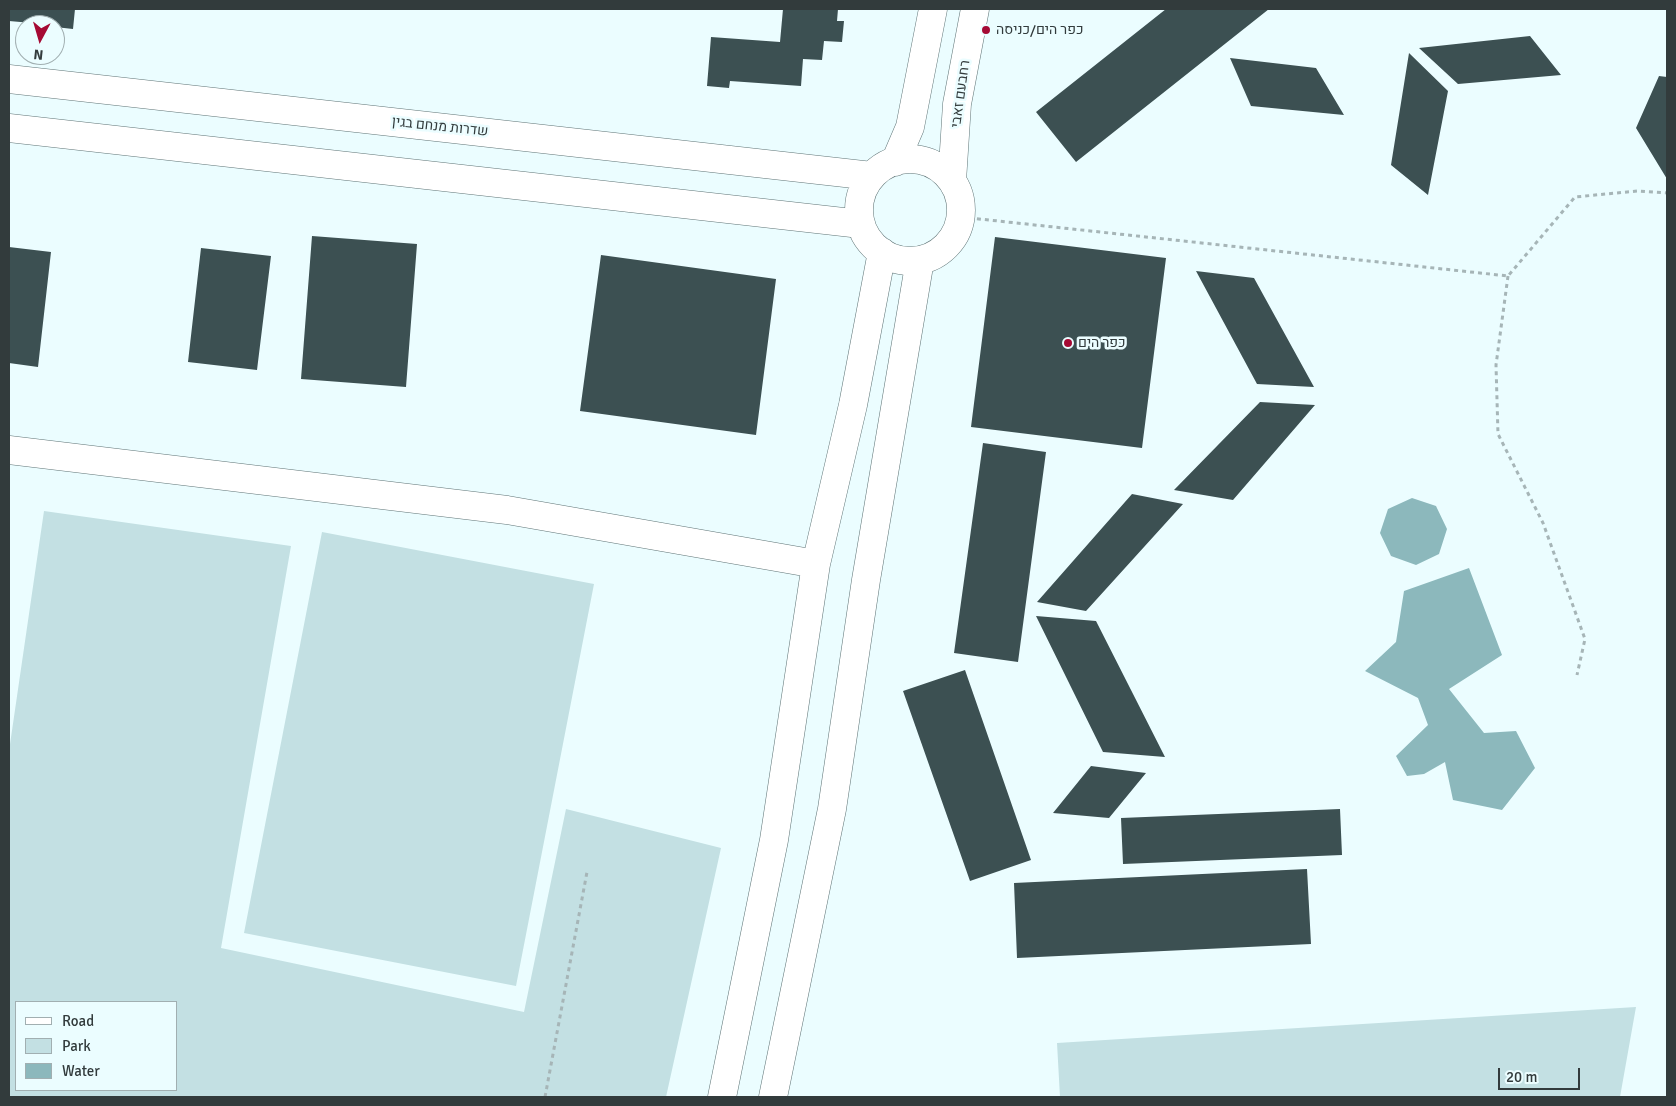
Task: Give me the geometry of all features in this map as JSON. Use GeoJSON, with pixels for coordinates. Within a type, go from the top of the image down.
{"type":"FeatureCollection","features":[{"type":"Feature","properties":{"kind":"street"},"geometry":{"type":"LineString","coordinates":[[895,162],[910,127],[933,9]]}},
{"type":"Feature","properties":{"kind":"street","name":"רחבעם זאבי"},"geometry":{"type":"LineString","coordinates":[[952,181],[957,104],[975,9]]}},
{"type":"Feature","properties":{"kind":"street","name":"שדרות מנחם בגין"},"geometry":{"type":"LineString","coordinates":[[9,78],[872,176]]}},
{"type":"Feature","properties":{"kind":"street"},"geometry":{"type":"LineString","coordinates":[[9,128],[861,224]]}},
{"type":"Feature","properties":{"kind":"street"},"geometry":{"type":"LineString","coordinates":[[909,159],[935,165],[952,181],[961,201],[961,217],[957,232],[948,245],[935,254],[920,260],[907,261],[882,252],[869,240],[861,224],[859,208],[863,191],[872,176],[882,168],[895,162],[909,159]]}},
{"type":"Feature","properties":{"kind":"street"},"geometry":{"type":"LineString","coordinates":[[722,1097],[774,840],[816,564],[852,405],[882,252]]}},
{"type":"Feature","properties":{"kind":"street"},"geometry":{"type":"LineString","coordinates":[[774,1097],[832,809],[866,580],[920,260]]}},
{"type":"Feature","properties":{"kind":"street"},"geometry":{"type":"LineString","coordinates":[[9,450],[507,510],[816,564]]}},
{"type":"Feature","properties":{"kind":"path"},"geometry":{"type":"LineString","coordinates":[[1577,676],[1585,639],[1543,523],[1498,434],[1496,364],[1508,276],[1574,197],[1637,191],[1667,193]]}},
{"type":"Feature","properties":{"kind":"path"},"geometry":{"type":"LineString","coordinates":[[961,217],[1508,276]]}},
{"type":"Feature","properties":{"kind":"path"},"geometry":{"type":"LineString","coordinates":[[545,1097],[587,872]]}},
{"type":"Feature","properties":{"kind":"green space"},"geometry":{"type":"Polygon","coordinates":[[[44,511],[291,546],[221,948],[524,1012],[566,809],[721,848],[666,1097],[9,1097],[9,751],[44,511]]]}},
{"type":"Feature","properties":{"kind":"green space"},"geometry":{"type":"Polygon","coordinates":[[[322,532],[594,584],[516,986],[244,933],[322,532]]]}},
{"type":"Feature","properties":{"kind":"green space"},"geometry":{"type":"Polygon","coordinates":[[[1636,1007],[1620,1097],[1060,1097],[1057,1043],[1636,1007]]]}},
{"type":"Feature","properties":{"kind":"water"},"geometry":{"type":"Polygon","coordinates":[[[1412,498],[1436,506],[1447,529],[1439,554],[1416,565],[1391,556],[1380,533],[1388,509],[1412,498]]]}},
{"type":"Feature","properties":{"kind":"water"},"geometry":{"type":"Polygon","coordinates":[[[1469,568],[1502,655],[1449,689],[1484,733],[1516,731],[1535,768],[1502,810],[1453,800],[1445,762],[1424,774],[1407,776],[1396,756],[1428,725],[1418,698],[1365,671],[1396,642],[1404,591],[1469,568]]]}},
{"type":"Feature","properties":{"kind":"building"},"geometry":{"type":"Polygon","coordinates":[[[9,9],[75,9],[73,29],[65,28],[65,15],[15,15],[15,22],[9,21],[9,9]]]}},
{"type":"Feature","properties":{"kind":"building"},"geometry":{"type":"Polygon","coordinates":[[[783,9],[838,9],[837,21],[844,21],[842,42],[824,41],[822,60],[803,59],[801,86],[730,81],[729,88],[707,86],[711,37],[780,42],[783,9]]]}},
{"type":"Feature","properties":{"kind":"building"},"geometry":{"type":"Polygon","coordinates":[[[1166,9],[1269,9],[1076,162],[1036,112],[1166,9]]]}},
{"type":"Feature","properties":{"kind":"building"},"geometry":{"type":"Polygon","coordinates":[[[1530,36],[1561,75],[1458,84],[1419,48],[1530,36]]]}},
{"type":"Feature","properties":{"kind":"building"},"geometry":{"type":"Polygon","coordinates":[[[1409,53],[1448,91],[1428,195],[1391,165],[1409,53]]]}},
{"type":"Feature","properties":{"kind":"building"},"geometry":{"type":"Polygon","coordinates":[[[1230,58],[1316,68],[1344,115],[1251,106],[1230,58]]]}},
{"type":"Feature","properties":{"kind":"building"},"geometry":{"type":"Polygon","coordinates":[[[1659,76],[1667,77],[1667,179],[1636,128],[1659,76]]]}},
{"type":"Feature","properties":{"kind":"building"},"geometry":{"type":"Polygon","coordinates":[[[312,236],[417,244],[406,387],[301,379],[312,236]]]}},
{"type":"Feature","properties":{"kind":"building","name":"כפר הים"},"geometry":{"type":"Polygon","coordinates":[[[995,237],[1166,258],[1142,448],[971,427],[995,237]]]}},
{"type":"Feature","properties":{"kind":"building"},"geometry":{"type":"Polygon","coordinates":[[[9,247],[51,252],[38,367],[9,363],[9,247]]]}},
{"type":"Feature","properties":{"kind":"building"},"geometry":{"type":"Polygon","coordinates":[[[201,248],[271,256],[257,370],[188,362],[201,248]]]}},
{"type":"Feature","properties":{"kind":"building"},"geometry":{"type":"Polygon","coordinates":[[[601,255],[776,279],[756,435],[580,411],[601,255]]]}},
{"type":"Feature","properties":{"kind":"building"},"geometry":{"type":"Polygon","coordinates":[[[1196,271],[1254,278],[1314,387],[1257,384],[1196,271]]]}},
{"type":"Feature","properties":{"kind":"building"},"geometry":{"type":"Polygon","coordinates":[[[1260,402],[1315,405],[1233,500],[1174,490],[1260,402]]]}},
{"type":"Feature","properties":{"kind":"building"},"geometry":{"type":"Polygon","coordinates":[[[983,443],[1046,452],[1018,662],[954,653],[983,443]]]}},
{"type":"Feature","properties":{"kind":"building"},"geometry":{"type":"Polygon","coordinates":[[[1132,494],[1183,504],[1086,611],[1037,602],[1132,494]]]}},
{"type":"Feature","properties":{"kind":"building"},"geometry":{"type":"Polygon","coordinates":[[[1036,616],[1096,621],[1165,757],[1103,752],[1036,616]]]}},
{"type":"Feature","properties":{"kind":"building"},"geometry":{"type":"Polygon","coordinates":[[[965,670],[1031,860],[970,881],[903,691],[965,670]]]}},
{"type":"Feature","properties":{"kind":"building"},"geometry":{"type":"Polygon","coordinates":[[[1091,766],[1146,773],[1109,818],[1053,813],[1091,766]]]}},
{"type":"Feature","properties":{"kind":"building"},"geometry":{"type":"Polygon","coordinates":[[[1340,809],[1342,855],[1123,864],[1121,818],[1340,809]]]}},
{"type":"Feature","properties":{"kind":"building"},"geometry":{"type":"Polygon","coordinates":[[[1307,869],[1311,944],[1017,958],[1014,883],[1307,869]]]}},
{"type":"Feature","properties":{"kind":"place","name":"כפר הים/כניסה"},"geometry":{"type":"Point","coordinates":[986,30]}},
{"type":"Feature","properties":{"kind":"place","name":"כפר הים"},"geometry":{"type":"Point","coordinates":[1068,343]}}]}
